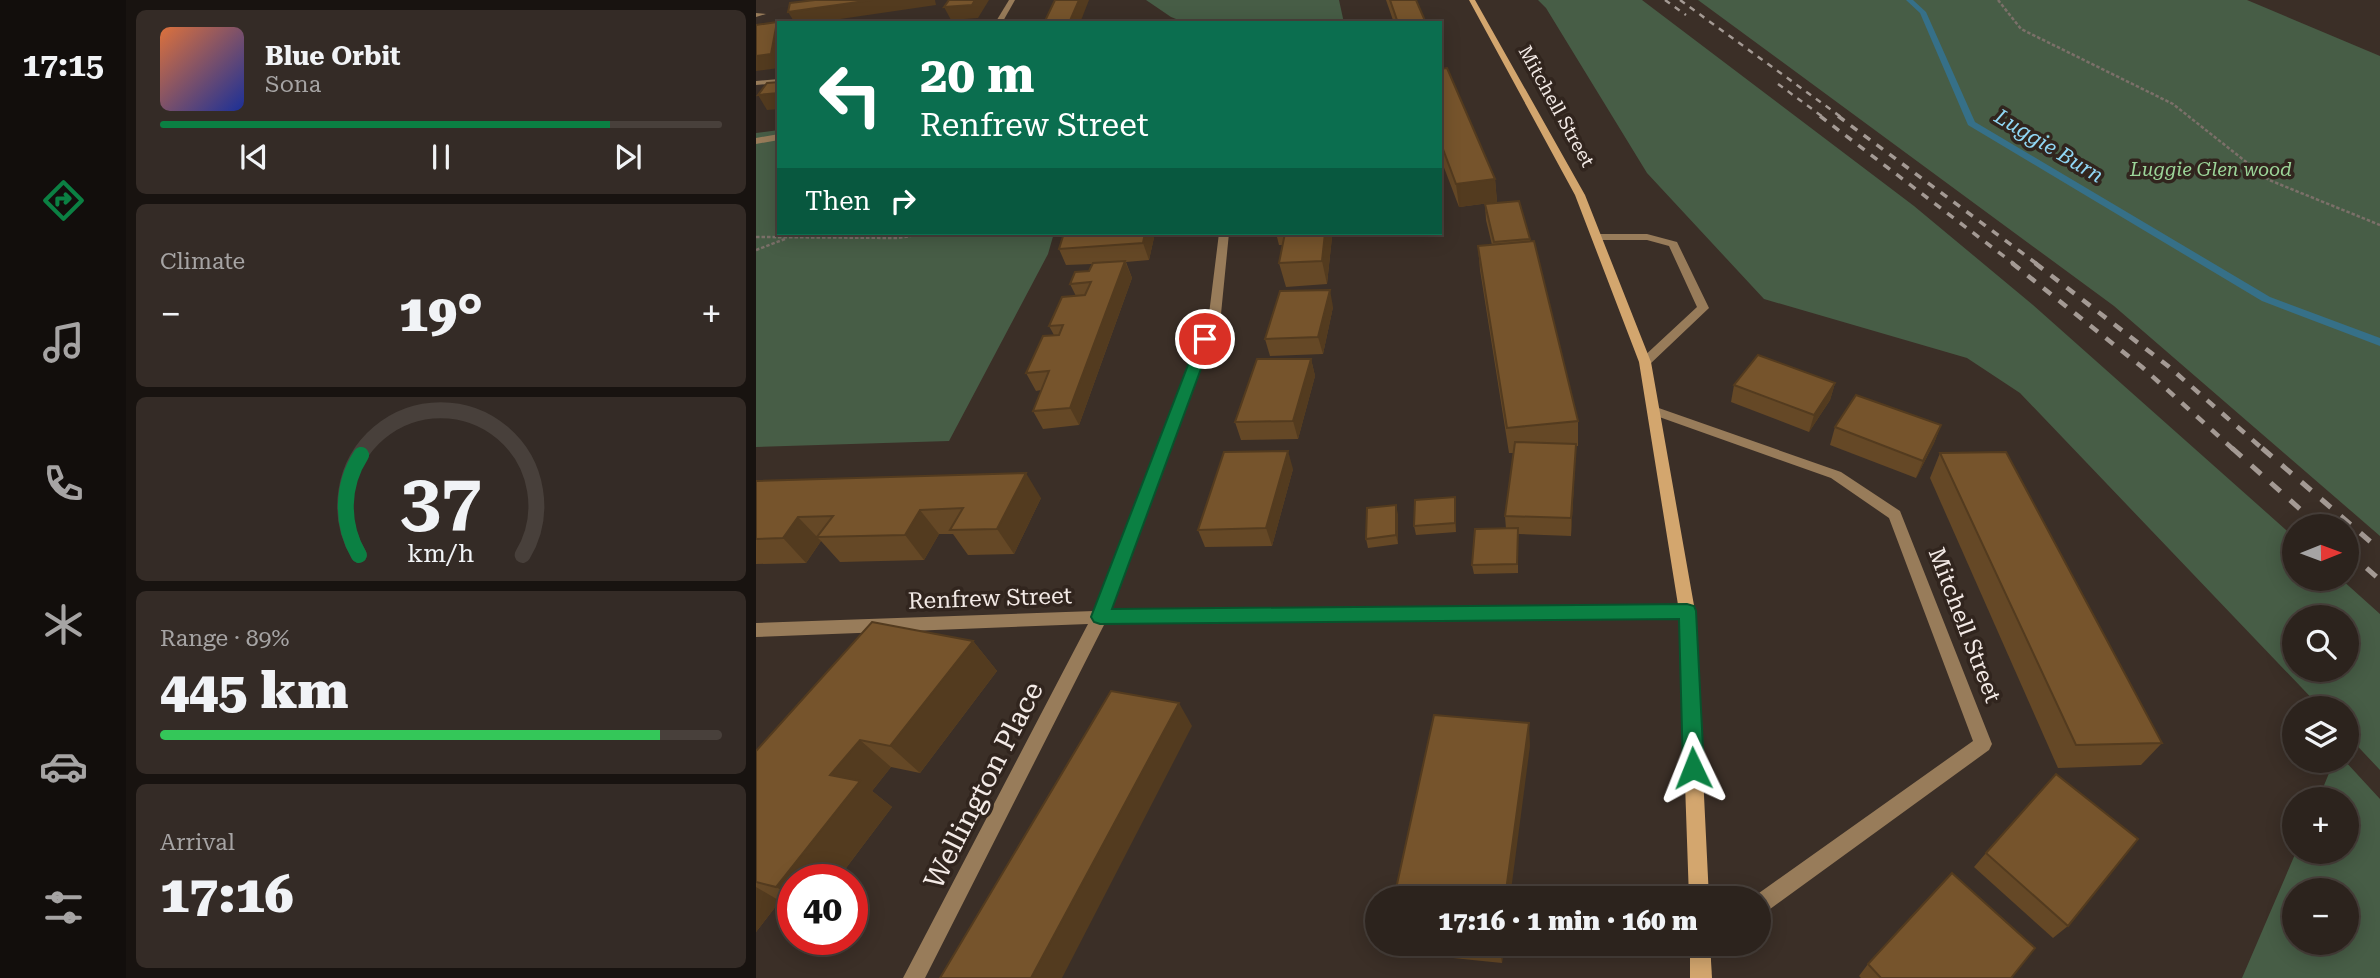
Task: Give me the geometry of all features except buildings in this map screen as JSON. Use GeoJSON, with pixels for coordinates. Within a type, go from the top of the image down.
{"type":"FeatureCollection","features":[{"type":"Feature","properties":{"kind":"street"},"geometry":{"type":"LineString","coordinates":[[999,21],[1012,0]]}},
{"type":"Feature","properties":{"kind":"street","name":"Mitchell Street"},"geometry":{"type":"LineString","coordinates":[[1472,0],[1580,195],[1645,362],[1687,611],[1698,886]]}},
{"type":"Feature","properties":{"kind":"street"},"geometry":{"type":"LineString","coordinates":[[756,83],[777,80]]}},
{"type":"Feature","properties":{"kind":"street"},"geometry":{"type":"LineString","coordinates":[[756,141],[777,137]]}},
{"type":"Feature","properties":{"kind":"street","name":"Wellington Place"},"geometry":{"type":"LineString","coordinates":[[915,978],[1100,617],[1214,314],[1224,235]]}},
{"type":"Feature","properties":{"kind":"street"},"geometry":{"type":"LineString","coordinates":[[1598,237],[1647,237],[1673,244],[1703,308],[1645,362]]}},
{"type":"Feature","properties":{"kind":"street","name":"Mitchell Street"},"geometry":{"type":"LineString","coordinates":[[1653,410],[1836,475],[1895,515],[1983,744],[1771,896]]}},
{"type":"Feature","properties":{"kind":"street","name":"Renfrew Street"},"geometry":{"type":"LineString","coordinates":[[756,630],[1100,617],[1687,611]]}},
{"type":"Feature","properties":{"kind":"street"},"geometry":{"type":"LineString","coordinates":[[1701,978],[1702,956]]}},
{"type":"Feature","properties":{"kind":"path"},"geometry":{"type":"LineString","coordinates":[[1998,0],[2021,29],[2174,104],[2269,180],[2380,225]]}},
{"type":"Feature","properties":{"kind":"path"},"geometry":{"type":"LineString","coordinates":[[756,237],[897,238],[917,235]]}},
{"type":"Feature","properties":{"kind":"path"},"geometry":{"type":"LineString","coordinates":[[756,250],[788,238]]}},
{"type":"Feature","properties":{"kind":"green space"},"geometry":{"type":"Polygon","coordinates":[[[1146,0],[1339,0],[1344,21],[1181,21],[1146,0]]]}},
{"type":"Feature","properties":{"kind":"green space"},"geometry":{"type":"Polygon","coordinates":[[[1538,0],[1642,0],[1914,206],[2033,305],[2282,526],[2282,592],[2355,592],[2380,614],[2380,770],[2359,748],[2359,696],[2310,696],[2296,682],[2359,682],[2359,605],[2282,605],[2282,667],[2020,393],[1967,358],[1764,299],[1647,173],[1546,8],[1538,0]]]}},
{"type":"Feature","properties":{"kind":"green space","name":"Luggie Glen wood"},"geometry":{"type":"Polygon","coordinates":[[[1698,0],[2247,0],[2380,56],[2380,536],[2359,518],[2359,514],[2355,514],[2114,306],[1698,0]]]}},
{"type":"Feature","properties":{"kind":"green space"},"geometry":{"type":"Polygon","coordinates":[[[777,130],[777,235],[1053,235],[1048,254],[949,441],[756,447],[756,133],[777,130]]]}},
{"type":"Feature","properties":{"kind":"green space"},"geometry":{"type":"Polygon","coordinates":[[[2329,773],[2356,773],[2380,799],[2380,978],[2242,978],[2282,885],[2282,955],[2359,955],[2359,878],[2285,878],[2291,864],[2359,864],[2359,787],[2323,787],[2329,773]]]}},
{"type":"Feature","properties":{"kind":"waterway","name":"Luggie Burn"},"geometry":{"type":"LineString","coordinates":[[1909,0],[1923,12],[1971,123],[2266,299],[2380,342]]}},
{"type":"Feature","properties":{"kind":"railway"},"geometry":{"type":"LineString","coordinates":[[1665,0],[1686,15]]}},
{"type":"Feature","properties":{"kind":"railway"},"geometry":{"type":"LineString","coordinates":[[1680,0],[1841,117]]}},
{"type":"Feature","properties":{"kind":"railway"},"geometry":{"type":"LineString","coordinates":[[1778,84],[1823,117]]}},
{"type":"Feature","properties":{"kind":"railway"},"geometry":{"type":"LineString","coordinates":[[1820,116],[2014,264]]}},
{"type":"Feature","properties":{"kind":"railway"},"geometry":{"type":"LineString","coordinates":[[1838,116],[2037,264]]}},
{"type":"Feature","properties":{"kind":"railway"},"geometry":{"type":"LineString","coordinates":[[2012,263],[2142,367],[2234,450]]}},
{"type":"Feature","properties":{"kind":"railway"},"geometry":{"type":"LineString","coordinates":[[2035,263],[2168,366],[2264,450]]}},
{"type":"Feature","properties":{"kind":"railway"},"geometry":{"type":"LineString","coordinates":[[2232,448],[2306,514]]}},
{"type":"Feature","properties":{"kind":"railway"},"geometry":{"type":"LineString","coordinates":[[2262,448],[2380,550]]}},
{"type":"Feature","properties":{"kind":"railway"},"geometry":{"type":"LineString","coordinates":[[2359,562],[2380,580]]}},
{"type":"Feature","properties":{"kind":"route"},"geometry":{"type":"LineString","coordinates":[[1205,339],[1100,617],[1687,611],[1693,768]]}}]}
